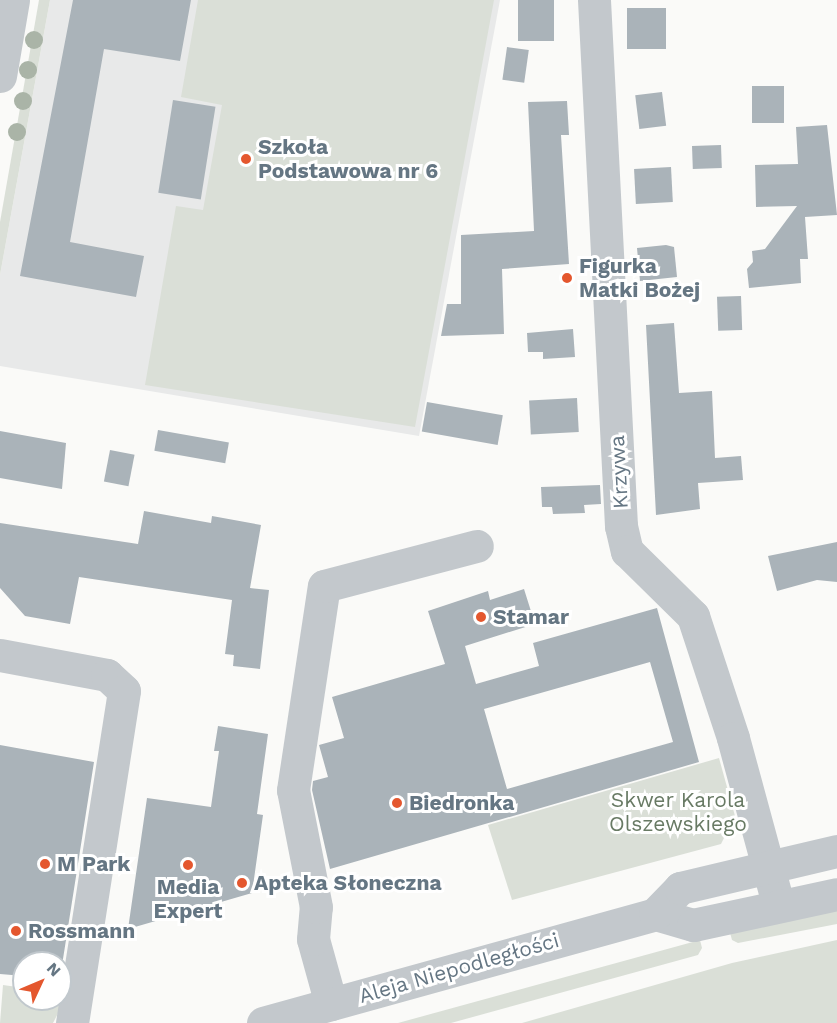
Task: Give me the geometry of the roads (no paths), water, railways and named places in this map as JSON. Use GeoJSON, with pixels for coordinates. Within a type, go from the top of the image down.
{"type":"FeatureCollection","features":[{"type":"Feature","properties":{"kind":"street"},"geometry":{"type":"LineString","coordinates":[[0,76],[13,0]]}},
{"type":"Feature","properties":{"kind":"street","name":"Krzywa"},"geometry":{"type":"LineString","coordinates":[[594,0],[621,526],[627,551],[693,616],[770,865],[778,904]]}},
{"type":"Feature","properties":{"kind":"street"},"geometry":{"type":"LineString","coordinates":[[331,1004],[313,939],[316,907],[293,790],[324,586],[477,546]]}},
{"type":"Feature","properties":{"kind":"street"},"geometry":{"type":"LineString","coordinates":[[0,655],[107,675],[124,691],[72,1023]]}},
{"type":"Feature","properties":{"kind":"street"},"geometry":{"type":"LineString","coordinates":[[837,851],[680,888],[655,914],[693,925],[778,904],[837,894]]}},
{"type":"Feature","properties":{"kind":"street","name":"Aleja Niepodległości"},"geometry":{"type":"LineString","coordinates":[[263,1023],[655,914]]}},
{"type":"Feature","properties":{"kind":"place","name":"Szkoła Podstawowa nr 6"},"geometry":{"type":"Point","coordinates":[246,159]}},
{"type":"Feature","properties":{"kind":"place","name":"Figurka Matki Bożej"},"geometry":{"type":"Point","coordinates":[567,278]}},
{"type":"Feature","properties":{"kind":"place","name":"Stamar"},"geometry":{"type":"Point","coordinates":[481,617]}},
{"type":"Feature","properties":{"kind":"place","name":"Biedronka"},"geometry":{"type":"Point","coordinates":[397,803]}},
{"type":"Feature","properties":{"kind":"place","name":"M Park"},"geometry":{"type":"Point","coordinates":[45,864]}},
{"type":"Feature","properties":{"kind":"place","name":"Media Expert"},"geometry":{"type":"Point","coordinates":[188,865]}},
{"type":"Feature","properties":{"kind":"place","name":"Apteka Słoneczna"},"geometry":{"type":"Point","coordinates":[242,883]}},
{"type":"Feature","properties":{"kind":"place","name":"Rossmann"},"geometry":{"type":"Point","coordinates":[16,931]}},
{"type":"Feature","properties":{"kind":"park label","name":"Skwer Karola Olszewskiego"},"geometry":{"type":"Point","coordinates":[678,812]}}]}
